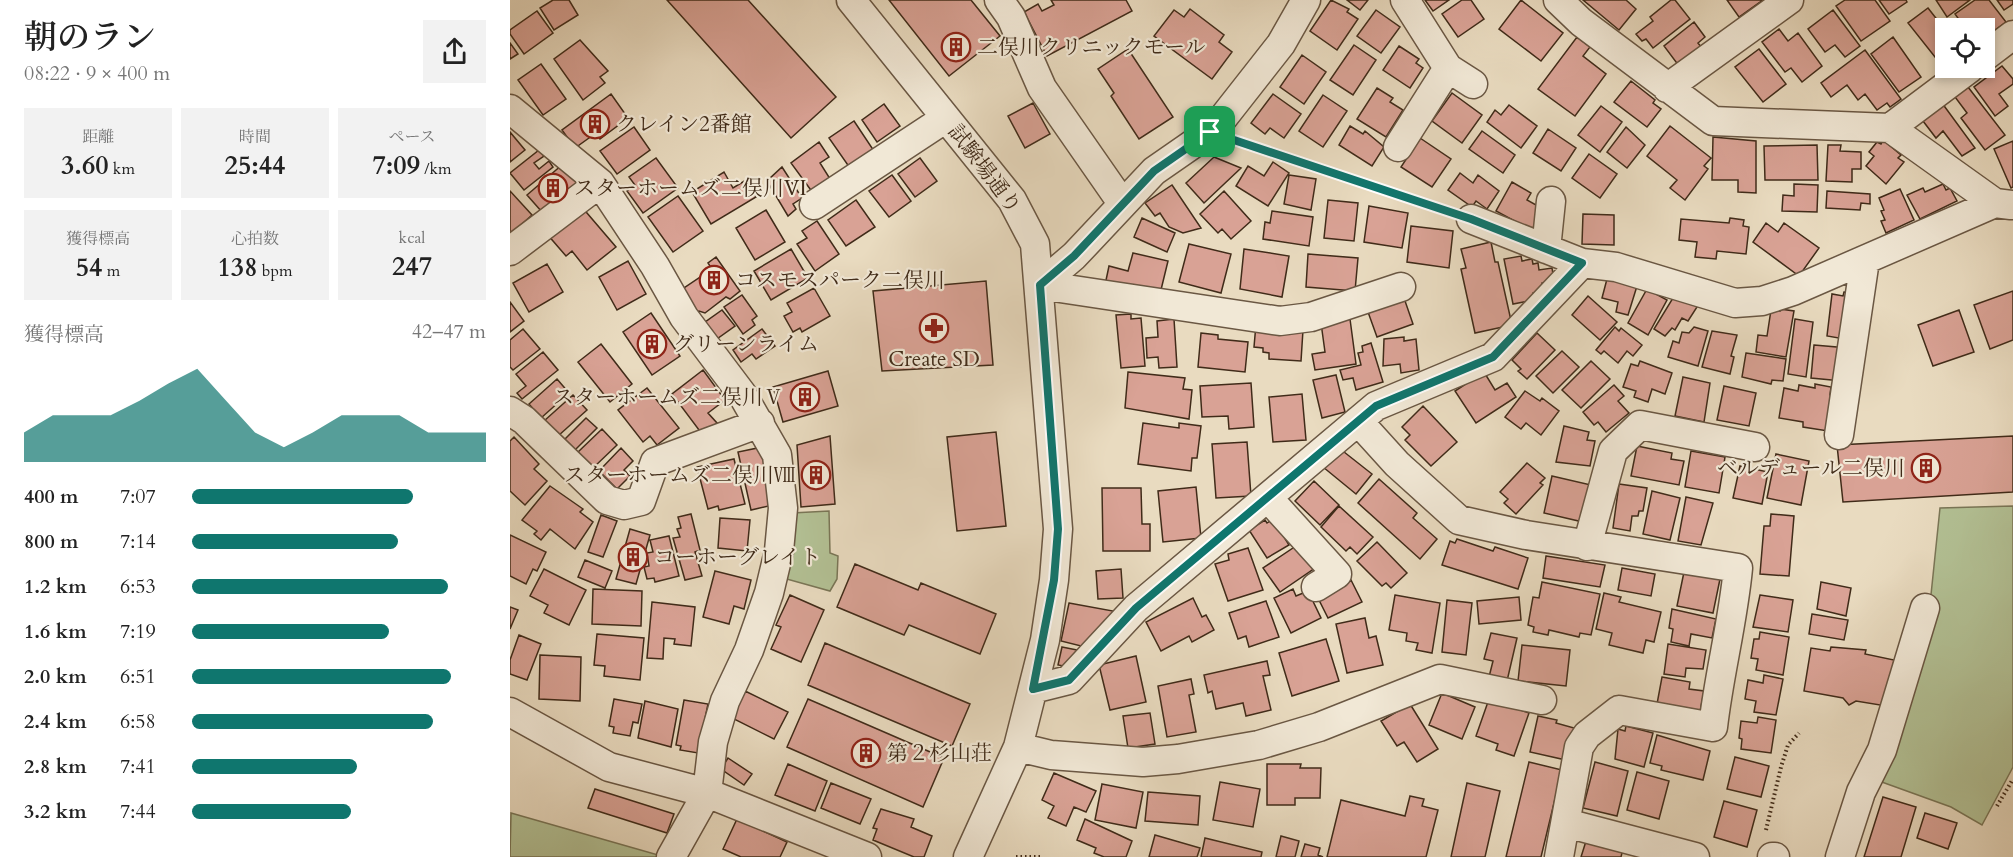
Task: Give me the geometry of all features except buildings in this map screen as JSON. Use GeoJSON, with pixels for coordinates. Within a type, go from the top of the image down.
{"type":"FeatureCollection","features":[{"type":"Feature","properties":{"kind":"street","name":"試験場通り"},"geometry":{"type":"LineString","coordinates":[[851,0],[1021,213],[1035,244],[1058,529],[1054,580],[1033,689],[1018,747],[968,857]]}},
{"type":"Feature","properties":{"kind":"street"},"geometry":{"type":"LineString","coordinates":[[999,0],[1011,17],[1042,88],[1122,204]]}},
{"type":"Feature","properties":{"kind":"street"},"geometry":{"type":"LineString","coordinates":[[1040,285],[1074,256],[1154,171],[1210,132],[1281,44],[1306,0]]}},
{"type":"Feature","properties":{"kind":"street"},"geometry":{"type":"LineString","coordinates":[[1405,0],[1448,68],[1473,84]]}},
{"type":"Feature","properties":{"kind":"street"},"geometry":{"type":"LineString","coordinates":[[1558,0],[1581,22],[1713,121],[1890,128],[2004,204]]}},
{"type":"Feature","properties":{"kind":"street"},"geometry":{"type":"LineString","coordinates":[[1667,88],[1789,0]]}},
{"type":"Feature","properties":{"kind":"street"},"geometry":{"type":"LineString","coordinates":[[1995,49],[2013,35]]}},
{"type":"Feature","properties":{"kind":"street"},"geometry":{"type":"LineString","coordinates":[[1398,147],[1448,68]]}},
{"type":"Feature","properties":{"kind":"street"},"geometry":{"type":"LineString","coordinates":[[1890,128],[1957,78]]}},
{"type":"Feature","properties":{"kind":"street"},"geometry":{"type":"LineString","coordinates":[[510,109],[600,183],[655,266],[684,317],[742,394],[777,455],[783,508],[779,551],[769,593],[749,650],[725,701],[713,742],[707,793],[671,857]]}},
{"type":"Feature","properties":{"kind":"street"},"geometry":{"type":"LineString","coordinates":[[814,205],[946,118]]}},
{"type":"Feature","properties":{"kind":"street"},"geometry":{"type":"LineString","coordinates":[[510,251],[600,183]]}},
{"type":"Feature","properties":{"kind":"street"},"geometry":{"type":"LineString","coordinates":[[1546,249],[1551,201]]}},
{"type":"Feature","properties":{"kind":"street"},"geometry":{"type":"LineString","coordinates":[[1471,219],[1582,263],[1616,267],[1735,303],[1773,297],[2004,204]]}},
{"type":"Feature","properties":{"kind":"street"},"geometry":{"type":"LineString","coordinates":[[1846,427],[1864,260]]}},
{"type":"Feature","properties":{"kind":"street"},"geometry":{"type":"LineString","coordinates":[[1033,689],[1069,680],[1136,608],[1269,499],[1376,406],[1493,357],[1582,263]]}},
{"type":"Feature","properties":{"kind":"street"},"geometry":{"type":"LineString","coordinates":[[1040,285],[1280,321],[1311,317],[1401,287]]}},
{"type":"Feature","properties":{"kind":"street"},"geometry":{"type":"LineString","coordinates":[[510,411],[524,420],[607,500],[624,505],[641,501],[655,462],[760,423]]}},
{"type":"Feature","properties":{"kind":"street"},"geometry":{"type":"LineString","coordinates":[[1358,421],[1397,464],[1459,520],[1587,546],[1738,568],[1734,614],[1718,685],[1713,727],[1619,710],[1587,735],[1579,747],[1559,857]]}},
{"type":"Feature","properties":{"kind":"street"},"geometry":{"type":"LineString","coordinates":[[1587,546],[1613,451],[1640,425],[1755,447]]}},
{"type":"Feature","properties":{"kind":"street"},"geometry":{"type":"LineString","coordinates":[[1269,499],[1337,574],[1316,587]]}},
{"type":"Feature","properties":{"kind":"street"},"geometry":{"type":"LineString","coordinates":[[1840,857],[1861,792],[1882,750],[1925,608]]}},
{"type":"Feature","properties":{"kind":"street"},"geometry":{"type":"LineString","coordinates":[[1018,747],[1051,755],[1131,762],[1178,759],[1259,745],[1299,733],[1440,679],[1542,700]]}},
{"type":"Feature","properties":{"kind":"street"},"geometry":{"type":"LineString","coordinates":[[510,712],[609,766],[707,793],[809,846],[867,857]]}},
{"type":"Feature","properties":{"kind":"street"},"geometry":{"type":"LineString","coordinates":[[1566,823],[1695,857]]}},
{"type":"Feature","properties":{"kind":"path"},"geometry":{"type":"LineString","coordinates":[[1210,132],[1471,219]]}},
{"type":"Feature","properties":{"kind":"path"},"geometry":{"type":"LineString","coordinates":[[1773,857],[1766,826],[1788,745],[1799,733]]}},
{"type":"Feature","properties":{"kind":"path"},"geometry":{"type":"LineString","coordinates":[[1997,806],[2013,779]]}},
{"type":"Feature","properties":{"kind":"path"},"geometry":{"type":"LineString","coordinates":[[1016,857],[1042,857]]}},
{"type":"Feature","properties":{"kind":"green space"},"geometry":{"type":"Polygon","coordinates":[[[2013,506],[2013,767],[1982,825],[1951,807],[1879,781],[1929,614],[1940,508],[2013,506]]]}},
{"type":"Feature","properties":{"kind":"green space"},"geometry":{"type":"Polygon","coordinates":[[[829,511],[830,553],[838,556],[837,579],[830,591],[783,578],[792,513],[829,511]]]}},
{"type":"Feature","properties":{"kind":"green space"},"geometry":{"type":"Polygon","coordinates":[[[511,813],[665,857],[510,857],[511,813]]]}},
{"type":"Feature","properties":{"kind":"place","name":"二俣川クリニックモール"},"geometry":{"type":"Point","coordinates":[956,47]}},
{"type":"Feature","properties":{"kind":"place","name":"クレイン2番館"},"geometry":{"type":"Point","coordinates":[595,124]}},
{"type":"Feature","properties":{"kind":"place","name":"スターホームズ二俣川VI"},"geometry":{"type":"Point","coordinates":[553,188]}},
{"type":"Feature","properties":{"kind":"place","name":"コスモスパーク二俣川"},"geometry":{"type":"Point","coordinates":[714,280]}},
{"type":"Feature","properties":{"kind":"place","name":"Create SD"},"geometry":{"type":"Point","coordinates":[934,328]}},
{"type":"Feature","properties":{"kind":"place","name":"グリーンライム"},"geometry":{"type":"Point","coordinates":[652,344]}},
{"type":"Feature","properties":{"kind":"place","name":"スターホームズ二俣川Ⅴ"},"geometry":{"type":"Point","coordinates":[805,397]}},
{"type":"Feature","properties":{"kind":"place","name":"ベルデュール二俣川"},"geometry":{"type":"Point","coordinates":[1926,468]}},
{"type":"Feature","properties":{"kind":"place","name":"スターホームズ二俣川Ⅷ"},"geometry":{"type":"Point","coordinates":[816,475]}},
{"type":"Feature","properties":{"kind":"place","name":"コーホーグレイト"},"geometry":{"type":"Point","coordinates":[633,557]}},
{"type":"Feature","properties":{"kind":"place","name":"第２杉山荘"},"geometry":{"type":"Point","coordinates":[866,753]}},
{"type":"Feature","properties":{"kind":"route"},"geometry":{"type":"LineString","coordinates":[[1210,132],[1471,219],[1582,263],[1493,357],[1376,406],[1269,499],[1136,608],[1069,680],[1033,689],[1045,640],[1054,580],[1058,529],[1040,285],[1074,256],[1154,171],[1210,132]]}}]}
